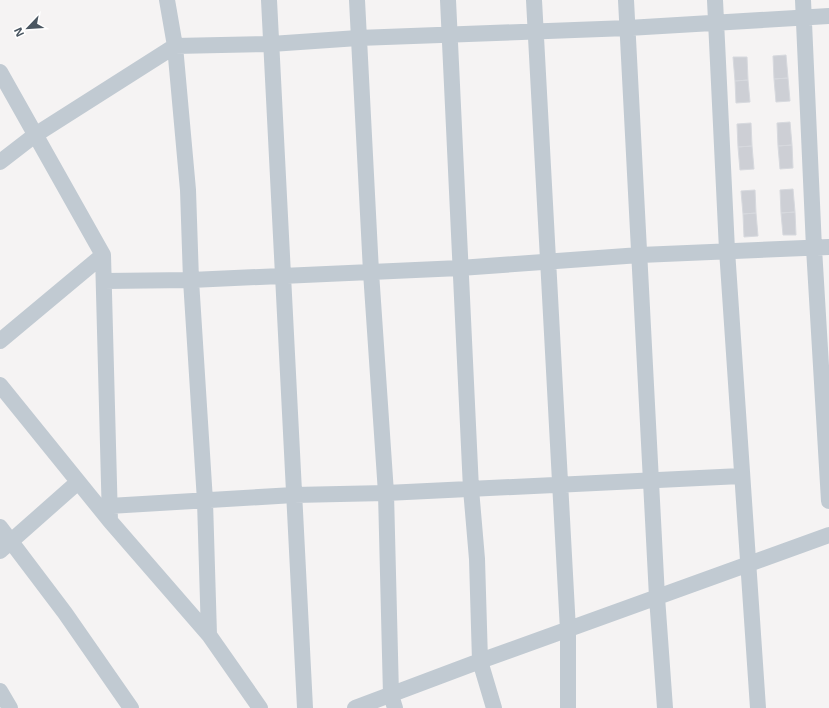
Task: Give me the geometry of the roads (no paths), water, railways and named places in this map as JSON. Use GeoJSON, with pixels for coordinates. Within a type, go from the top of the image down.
{"type":"FeatureCollection","features":[{"type":"Feature","properties":{"kind":"street"},"geometry":{"type":"LineString","coordinates":[[167,0],[175,46],[188,190],[191,280],[205,501],[209,635]]}},
{"type":"Feature","properties":{"kind":"street"},"geometry":{"type":"LineString","coordinates":[[269,0],[305,708]]}},
{"type":"Feature","properties":{"kind":"street"},"geometry":{"type":"LineString","coordinates":[[357,0],[371,272],[386,493],[393,702]]}},
{"type":"Feature","properties":{"kind":"street"},"geometry":{"type":"LineString","coordinates":[[448,0],[471,489],[477,559],[480,661],[494,708]]}},
{"type":"Feature","properties":{"kind":"street"},"geometry":{"type":"LineString","coordinates":[[534,0],[568,630],[568,708]]}},
{"type":"Feature","properties":{"kind":"street"},"geometry":{"type":"LineString","coordinates":[[626,0],[657,598],[665,708]]}},
{"type":"Feature","properties":{"kind":"street"},"geometry":{"type":"LineString","coordinates":[[715,0],[727,250],[741,476],[758,708]]}},
{"type":"Feature","properties":{"kind":"street"},"geometry":{"type":"LineString","coordinates":[[804,0],[804,17],[822,248],[829,501]]}},
{"type":"Feature","properties":{"kind":"street"},"geometry":{"type":"LineString","coordinates":[[0,162],[35,135],[175,46],[271,44],[358,38],[716,24],[829,16]]}},
{"type":"Feature","properties":{"kind":"street"},"geometry":{"type":"LineString","coordinates":[[0,72],[103,255],[110,513]]}},
{"type":"Feature","properties":{"kind":"street"},"geometry":{"type":"LineString","coordinates":[[104,281],[191,280],[460,268],[727,250],[822,248]]}},
{"type":"Feature","properties":{"kind":"street"},"geometry":{"type":"LineString","coordinates":[[0,341],[103,255]]}},
{"type":"Feature","properties":{"kind":"street"},"geometry":{"type":"LineString","coordinates":[[0,385],[78,482],[110,513],[209,635],[260,708]]}},
{"type":"Feature","properties":{"kind":"street"},"geometry":{"type":"LineString","coordinates":[[110,513],[205,501],[294,495],[386,493],[741,476]]}},
{"type":"Feature","properties":{"kind":"street"},"geometry":{"type":"LineString","coordinates":[[6,547],[78,482]]}},
{"type":"Feature","properties":{"kind":"street"},"geometry":{"type":"LineString","coordinates":[[0,527],[6,547],[131,708]]}},
{"type":"Feature","properties":{"kind":"street"},"geometry":{"type":"LineString","coordinates":[[355,708],[393,702],[480,661],[829,535]]}},
{"type":"Feature","properties":{"kind":"street"},"geometry":{"type":"LineString","coordinates":[[0,691],[10,708]]}}]}
